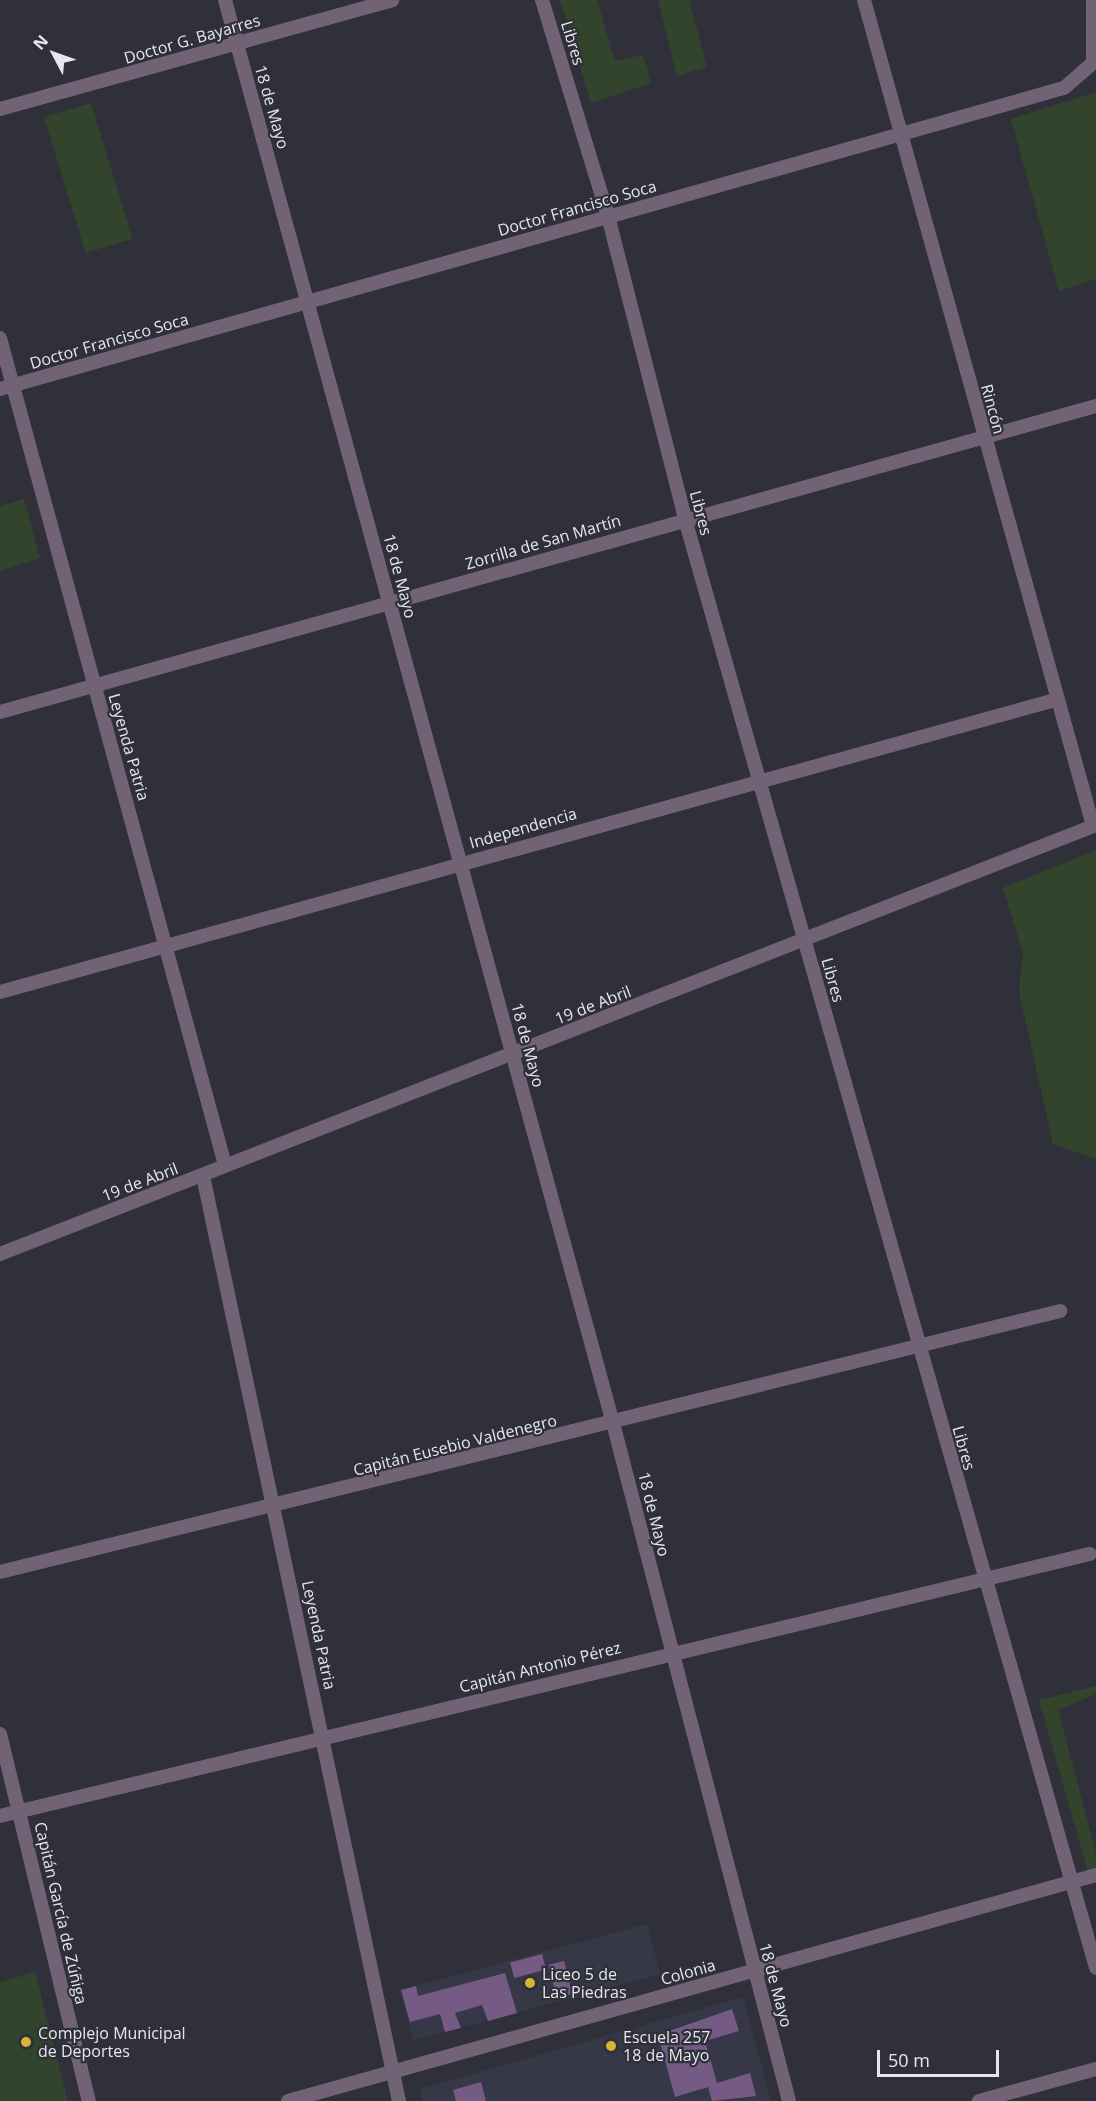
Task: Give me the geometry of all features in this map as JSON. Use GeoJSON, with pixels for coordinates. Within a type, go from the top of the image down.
{"type":"FeatureCollection","features":[{"type":"Feature","properties":{"kind":"street","name":"18 de Mayo"},"geometry":{"type":"LineString","coordinates":[[225,0],[311,302],[613,1423],[789,2101]]}},
{"type":"Feature","properties":{"kind":"street","name":"Doctor G. Bayarres"},"geometry":{"type":"LineString","coordinates":[[0,109],[392,0]]}},
{"type":"Feature","properties":{"kind":"street","name":"Libres"},"geometry":{"type":"LineString","coordinates":[[542,0],[608,216],[685,519],[762,778],[918,1347],[1096,1968]]}},
{"type":"Feature","properties":{"kind":"street","name":"Rincón"},"geometry":{"type":"LineString","coordinates":[[864,0],[1055,700],[1094,826]]}},
{"type":"Feature","properties":{"kind":"street","name":"Doctor Francisco Soca"},"geometry":{"type":"LineString","coordinates":[[6,387],[608,216],[901,138],[1064,88],[1094,62],[1093,0]]}},
{"type":"Feature","properties":{"kind":"street","name":"Leyenda Patria"},"geometry":{"type":"LineString","coordinates":[[0,338],[6,387],[95,685],[225,1165]]}},
{"type":"Feature","properties":{"kind":"street","name":"Zorrilla de San Martín"},"geometry":{"type":"LineString","coordinates":[[0,712],[1096,406]]}},
{"type":"Feature","properties":{"kind":"street","name":"Independencia"},"geometry":{"type":"LineString","coordinates":[[0,992],[762,778],[1055,700]]}},
{"type":"Feature","properties":{"kind":"street","name":"19 de Abril"},"geometry":{"type":"LineString","coordinates":[[0,1254],[805,941],[1094,826]]}},
{"type":"Feature","properties":{"kind":"street","name":"Leyenda Patria"},"geometry":{"type":"LineString","coordinates":[[203,1176],[324,1737],[399,2101]]}},
{"type":"Feature","properties":{"kind":"street","name":"Capitán Eusebio Valdenegro"},"geometry":{"type":"LineString","coordinates":[[0,1572],[613,1423],[1060,1311]]}},
{"type":"Feature","properties":{"kind":"street","name":"Capitán Antonio Pérez"},"geometry":{"type":"LineString","coordinates":[[0,1816],[672,1651],[985,1581],[1090,1554]]}},
{"type":"Feature","properties":{"kind":"street","name":"Capitán García de Zúñiga"},"geometry":{"type":"LineString","coordinates":[[0,1734],[89,2101]]}},
{"type":"Feature","properties":{"kind":"street","name":"Colonia"},"geometry":{"type":"LineString","coordinates":[[288,2101],[1096,1875]]}},
{"type":"Feature","properties":{"kind":"street"},"geometry":{"type":"LineString","coordinates":[[980,2101],[1096,2069]]}},
{"type":"Feature","properties":{"kind":"shaded area","name":"Liceo 5 de Las Piedras"},"geometry":{"type":"Polygon","coordinates":[[[647,1924],[660,1974],[413,2040],[400,1990],[647,1924]]]}},
{"type":"Feature","properties":{"kind":"shaded area"},"geometry":{"type":"Polygon","coordinates":[[[743,1997],[771,2101],[423,2101],[420,2089],[743,1997]]]}},
{"type":"Feature","properties":{"kind":"green space"},"geometry":{"type":"Polygon","coordinates":[[[560,0],[597,0],[615,61],[643,55],[651,83],[591,103],[560,0]]]}},
{"type":"Feature","properties":{"kind":"green space"},"geometry":{"type":"Polygon","coordinates":[[[658,0],[689,0],[707,67],[677,76],[658,0]]]}},
{"type":"Feature","properties":{"kind":"green space"},"geometry":{"type":"Polygon","coordinates":[[[1096,92],[1096,279],[1059,291],[1011,119],[1096,92]]]}},
{"type":"Feature","properties":{"kind":"green space"},"geometry":{"type":"Polygon","coordinates":[[[91,103],[133,239],[86,253],[44,117],[91,103]]]}},
{"type":"Feature","properties":{"kind":"green space"},"geometry":{"type":"Polygon","coordinates":[[[24,499],[40,558],[0,571],[0,506],[24,499]]]}},
{"type":"Feature","properties":{"kind":"green space"},"geometry":{"type":"Polygon","coordinates":[[[1096,850],[1096,1159],[1053,1144],[1019,992],[1023,953],[1003,888],[1096,850]]]}},
{"type":"Feature","properties":{"kind":"green space"},"geometry":{"type":"Polygon","coordinates":[[[1096,1686],[1096,1694],[1058,1710],[1096,1853],[1096,1870],[1088,1872],[1039,1700],[1096,1686]]]}},
{"type":"Feature","properties":{"kind":"green space","name":"Complejo Municipal de Deportes"},"geometry":{"type":"Polygon","coordinates":[[[35,1972],[68,2101],[0,2101],[0,1982],[35,1972]]]}},
{"type":"Feature","properties":{"kind":"building"},"geometry":{"type":"Polygon","coordinates":[[[542,1954],[546,1969],[514,1978],[510,1963],[542,1954]]]}},
{"type":"Feature","properties":{"kind":"building"},"geometry":{"type":"Polygon","coordinates":[[[564,1961],[572,1994],[557,1998],[548,1965],[564,1961]]]}},
{"type":"Feature","properties":{"kind":"building"},"geometry":{"type":"Polygon","coordinates":[[[505,1973],[517,2013],[488,2021],[482,2005],[455,2013],[461,2028],[445,2032],[440,2014],[410,2022],[401,1990],[416,1986],[418,1996],[505,1973]]]}},
{"type":"Feature","properties":{"kind":"building"},"geometry":{"type":"Polygon","coordinates":[[[732,2009],[739,2031],[705,2041],[717,2083],[750,2073],[756,2096],[712,2101],[708,2087],[675,2097],[658,2035],[732,2009]]]}},
{"type":"Feature","properties":{"kind":"building"},"geometry":{"type":"Polygon","coordinates":[[[481,2082],[486,2101],[456,2101],[453,2090],[481,2082]]]}},
{"type":"Feature","properties":{"kind":"place","name":"Liceo 5 de Las Piedras"},"geometry":{"type":"Point","coordinates":[530,1983]}},
{"type":"Feature","properties":{"kind":"place","name":"Complejo Municipal de Deportes"},"geometry":{"type":"Point","coordinates":[26,2042]}},
{"type":"Feature","properties":{"kind":"place","name":"Escuela 257 18 de Mayo"},"geometry":{"type":"Point","coordinates":[611,2046]}}]}
